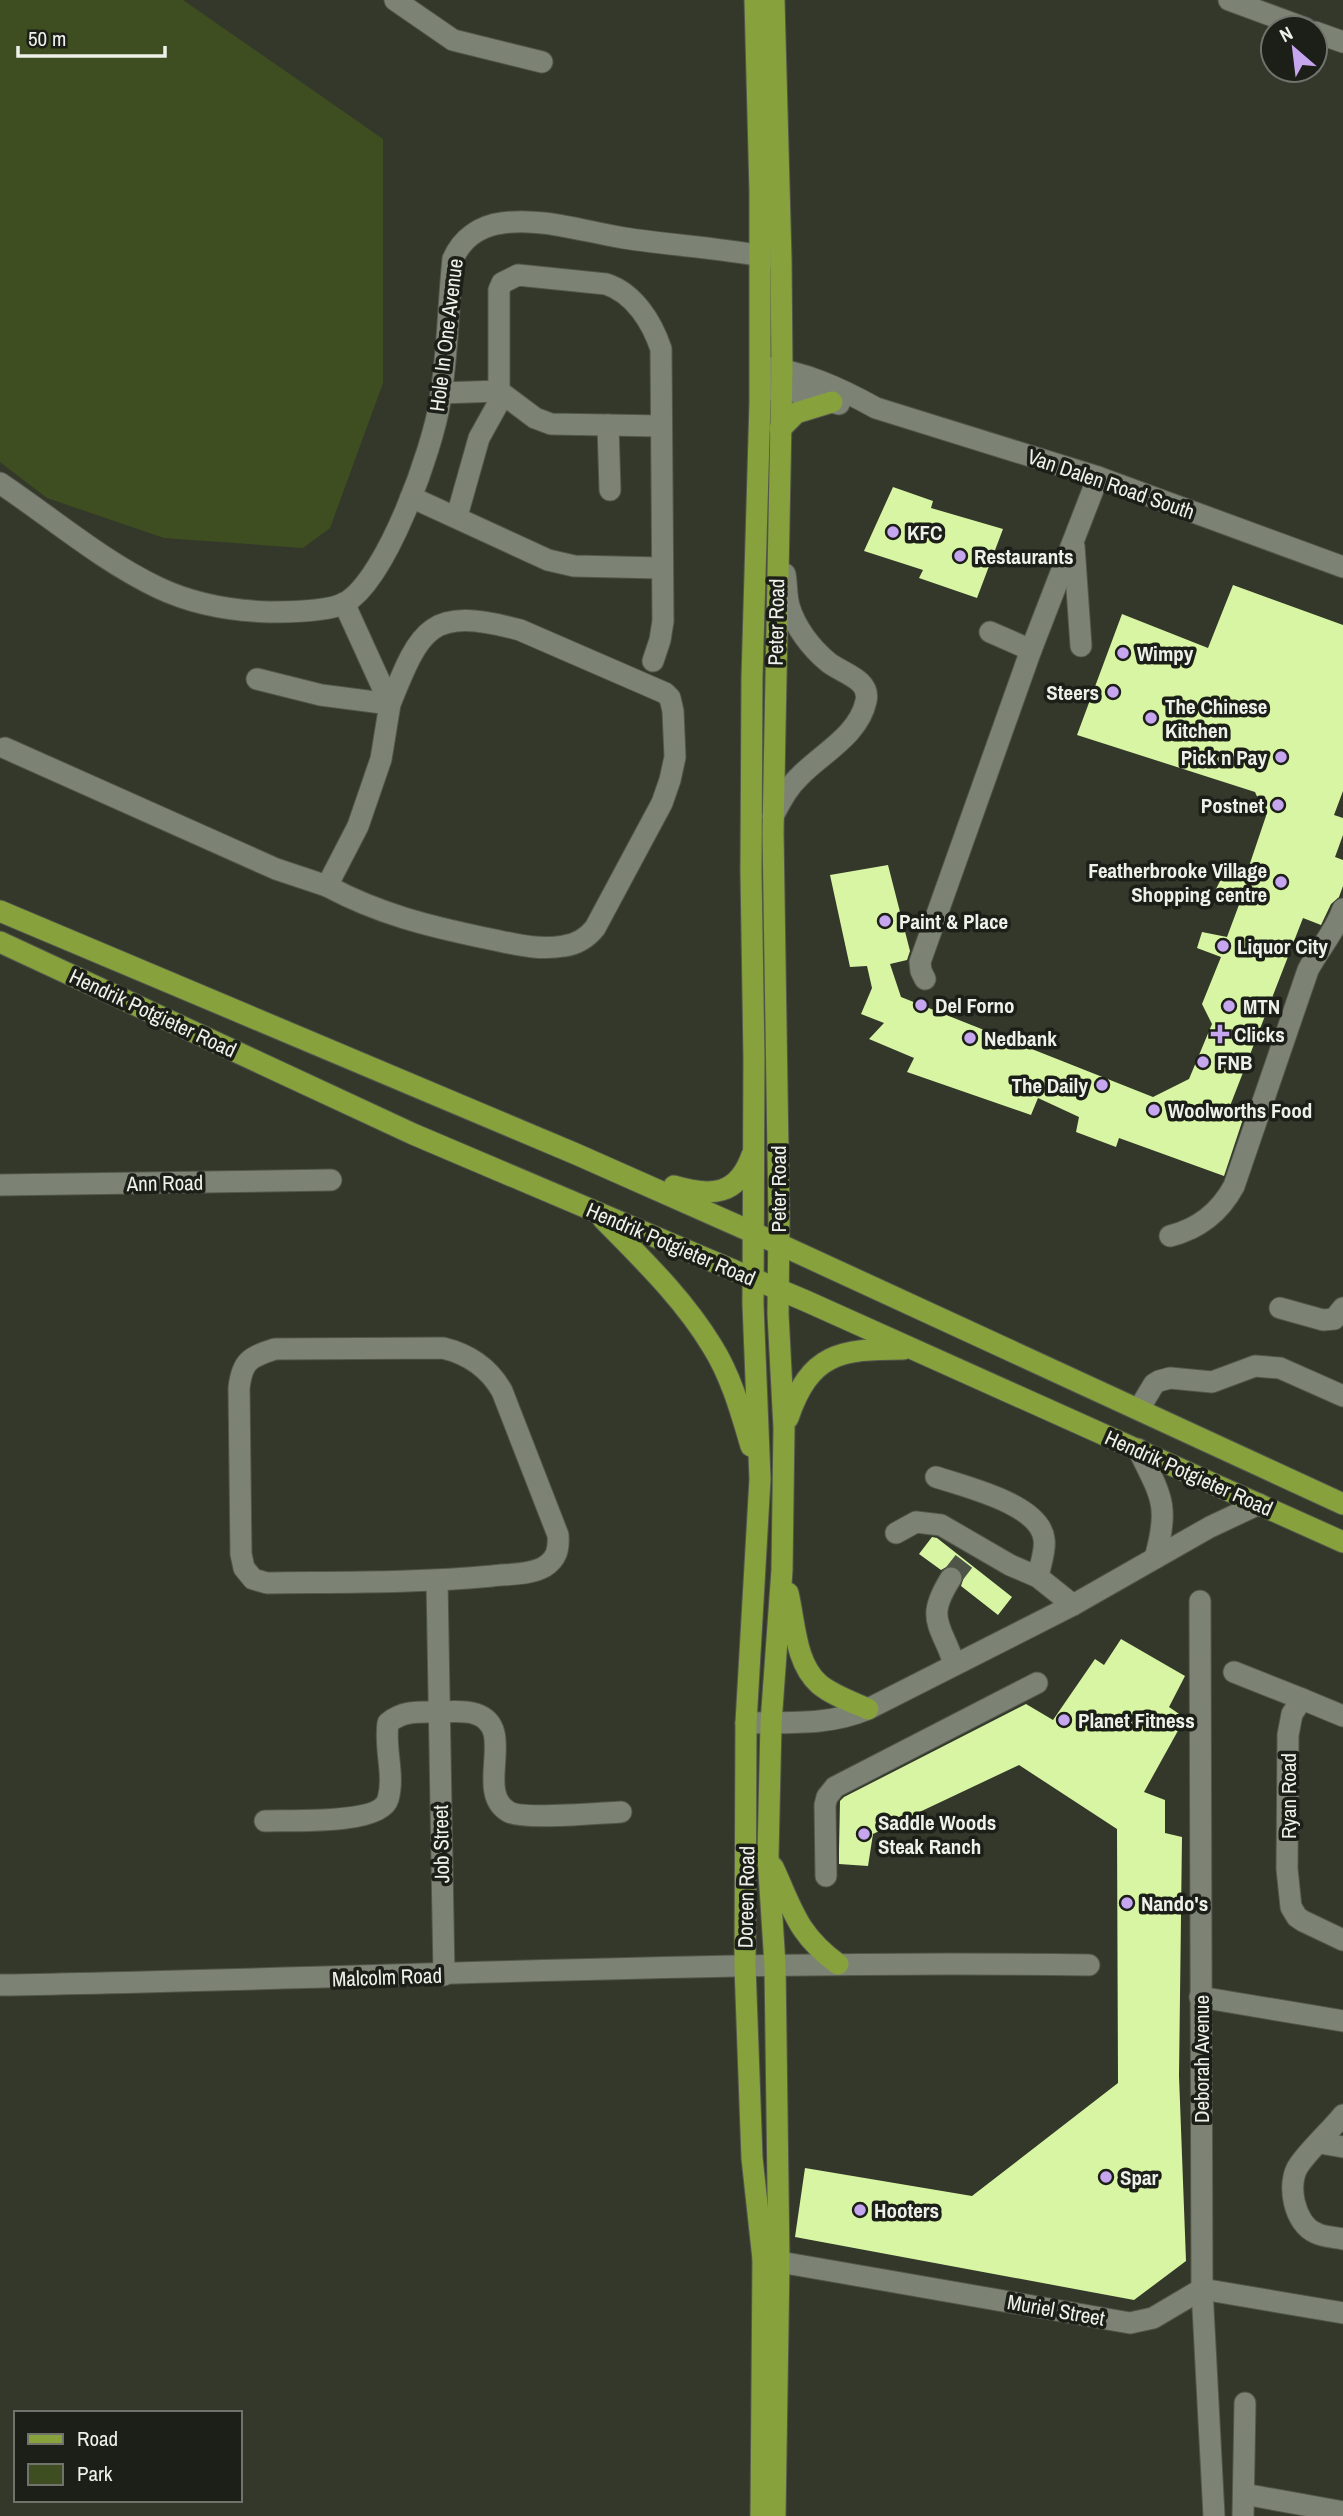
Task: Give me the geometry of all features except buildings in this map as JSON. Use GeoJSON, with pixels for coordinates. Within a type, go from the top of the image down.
{"type":"FeatureCollection","features":[{"type":"Feature","properties":{"kind":"main road","name":"Peter Road"},"geometry":{"type":"LineString","coordinates":[[755,0],[760,192],[760,366],[774,382],[780,429],[773,816],[779,1289]]}},
{"type":"Feature","properties":{"kind":"main road","name":"Peter Road"},"geometry":{"type":"LineString","coordinates":[[754,1279],[751,749],[781,260],[774,0]]}},
{"type":"Feature","properties":{"kind":"main road"},"geometry":{"type":"LineString","coordinates":[[780,429],[796,413],[832,402]]}},
{"type":"Feature","properties":{"kind":"main road","name":"Hendrik Potgieter Road"},"geometry":{"type":"LineString","coordinates":[[0,911],[576,1154],[779,1244],[1343,1504]]}},
{"type":"Feature","properties":{"kind":"main road","name":"Hendrik Potgieter Road"},"geometry":{"type":"LineString","coordinates":[[0,942],[413,1133],[779,1289],[1343,1542]]}},
{"type":"Feature","properties":{"kind":"main road"},"geometry":{"type":"LineString","coordinates":[[576,1154],[702,1194],[723,1190],[742,1176],[754,1149]]}},
{"type":"Feature","properties":{"kind":"main road"},"geometry":{"type":"LineString","coordinates":[[596,1212],[676,1295],[712,1346],[742,1413],[760,1479]]}},
{"type":"Feature","properties":{"kind":"main road","name":"Doreen Road"},"geometry":{"type":"LineString","coordinates":[[754,1279],[760,1479],[746,1723],[745,1966],[752,2158],[771,2260],[775,2516]]}},
{"type":"Feature","properties":{"kind":"main road","name":"Doreen Road"},"geometry":{"type":"LineString","coordinates":[[761,2516],[771,2260],[775,1965],[768,1856],[771,1723],[782,1570],[784,1428],[779,1289]]}},
{"type":"Feature","properties":{"kind":"main road"},"geometry":{"type":"LineString","coordinates":[[784,1428],[801,1386],[822,1363],[854,1350],[912,1349]]}},
{"type":"Feature","properties":{"kind":"main road"},"geometry":{"type":"LineString","coordinates":[[782,1570],[804,1664],[821,1686],[868,1709]]}},
{"type":"Feature","properties":{"kind":"main road"},"geometry":{"type":"LineString","coordinates":[[768,1856],[796,1921],[818,1950],[838,1964]]}},
{"type":"Feature","properties":{"kind":"street"},"geometry":{"type":"LineString","coordinates":[[395,0],[453,40],[542,62]]}},
{"type":"Feature","properties":{"kind":"street"},"geometry":{"type":"LineString","coordinates":[[1229,0],[1267,14]]}},
{"type":"Feature","properties":{"kind":"street","name":"Hole In One Avenue"},"geometry":{"type":"LineString","coordinates":[[344,603],[369,579],[387,552],[411,497],[430,439],[441,393],[453,259],[458,246],[477,231],[501,223],[539,223],[781,260]]}},
{"type":"Feature","properties":{"kind":"street"},"geometry":{"type":"LineString","coordinates":[[457,516],[479,438],[497,408],[499,290],[502,283],[518,275],[606,284],[618,288],[629,297],[656,334],[661,349],[663,621],[653,660]]}},
{"type":"Feature","properties":{"kind":"street","name":"Van Dalen Road South"},"geometry":{"type":"LineString","coordinates":[[774,382],[798,372],[876,408]]}},
{"type":"Feature","properties":{"kind":"street","name":"Van Dalen Road South"},"geometry":{"type":"LineString","coordinates":[[774,382],[832,402],[876,408],[1098,477],[1343,567]]}},
{"type":"Feature","properties":{"kind":"street"},"geometry":{"type":"LineString","coordinates":[[441,393],[499,391],[543,423],[661,426]]}},
{"type":"Feature","properties":{"kind":"street"},"geometry":{"type":"LineString","coordinates":[[608,425],[610,490]]}},
{"type":"Feature","properties":{"kind":"street"},"geometry":{"type":"LineString","coordinates":[[925,979],[920,961],[1031,650],[1098,477]]}},
{"type":"Feature","properties":{"kind":"street"},"geometry":{"type":"LineString","coordinates":[[0,483],[105,556],[158,587],[209,607],[242,611],[313,610],[344,603],[390,704]]}},
{"type":"Feature","properties":{"kind":"street"},"geometry":{"type":"LineString","coordinates":[[411,497],[564,565],[661,568]]}},
{"type":"Feature","properties":{"kind":"street"},"geometry":{"type":"LineString","coordinates":[[1073,540],[1081,646]]}},
{"type":"Feature","properties":{"kind":"street"},"geometry":{"type":"LineString","coordinates":[[773,816],[797,779],[851,729],[866,701],[866,691],[862,684],[829,663],[816,651],[797,624],[788,604],[785,570],[777,548]]}},
{"type":"Feature","properties":{"kind":"street"},"geometry":{"type":"LineString","coordinates":[[5,748],[276,869],[327,886],[359,904],[421,925],[523,946],[566,946],[587,938],[596,928],[662,803],[675,757],[670,698],[666,693],[520,630],[500,625],[450,621],[429,630],[412,652],[390,704],[381,759],[358,826],[327,886]]}},
{"type":"Feature","properties":{"kind":"street"},"geometry":{"type":"LineString","coordinates":[[990,632],[1031,650]]}},
{"type":"Feature","properties":{"kind":"street"},"geometry":{"type":"LineString","coordinates":[[257,679],[321,695],[390,704]]}},
{"type":"Feature","properties":{"kind":"street"},"geometry":{"type":"LineString","coordinates":[[1170,1236],[1188,1231],[1201,1223],[1228,1198],[1308,970],[1332,934],[1343,909]]}},
{"type":"Feature","properties":{"kind":"street","name":"Ann Road"},"geometry":{"type":"LineString","coordinates":[[0,1185],[331,1180]]}},
{"type":"Feature","properties":{"kind":"street"},"geometry":{"type":"LineString","coordinates":[[1280,1308],[1323,1320],[1334,1319],[1343,1308]]}},
{"type":"Feature","properties":{"kind":"street"},"geometry":{"type":"LineString","coordinates":[[443,1348],[460,1352],[487,1370],[495,1379],[558,1535],[559,1549],[552,1561],[541,1569],[437,1581],[267,1583],[253,1579],[244,1568],[239,1534],[239,1388],[240,1376],[247,1362],[258,1354],[275,1349],[443,1348]]}},
{"type":"Feature","properties":{"kind":"street"},"geometry":{"type":"LineString","coordinates":[[1139,1409],[1154,1384],[1159,1381],[1170,1378],[1212,1382],[1255,1366],[1280,1368],[1343,1396]]}},
{"type":"Feature","properties":{"kind":"street"},"geometry":{"type":"LineString","coordinates":[[1138,1449],[1158,1489],[1163,1510],[1163,1530],[1155,1558]]}},
{"type":"Feature","properties":{"kind":"street"},"geometry":{"type":"LineString","coordinates":[[936,1477],[1029,1513],[1045,1540],[1038,1577]]}},
{"type":"Feature","properties":{"kind":"street"},"geometry":{"type":"LineString","coordinates":[[746,1723],[817,1723],[854,1715],[1073,1605],[1210,1527],[1259,1504]]}},
{"type":"Feature","properties":{"kind":"street"},"geometry":{"type":"LineString","coordinates":[[896,1533],[916,1522],[942,1525],[973,1554],[1038,1577],[1073,1605]]}},
{"type":"Feature","properties":{"kind":"street"},"geometry":{"type":"LineString","coordinates":[[951,1578],[938,1599],[935,1610],[954,1664]]}},
{"type":"Feature","properties":{"kind":"street","name":"Job Street"},"geometry":{"type":"LineString","coordinates":[[437,1581],[444,1975]]}},
{"type":"Feature","properties":{"kind":"street","name":"Deborah Avenue"},"geometry":{"type":"LineString","coordinates":[[1200,1601],[1202,2289],[1214,2516]]}},
{"type":"Feature","properties":{"kind":"street"},"geometry":{"type":"LineString","coordinates":[[1234,1672],[1343,1716]]}},
{"type":"Feature","properties":{"kind":"street"},"geometry":{"type":"LineString","coordinates":[[826,1876],[825,1805],[827,1797],[835,1787],[1038,1683]]}},
{"type":"Feature","properties":{"kind":"street","name":"Ryan Road"},"geometry":{"type":"LineString","coordinates":[[1302,1699],[1292,1714],[1288,1735],[1287,1869],[1291,1907],[1303,1922],[1343,1940]]}},
{"type":"Feature","properties":{"kind":"street"},"geometry":{"type":"LineString","coordinates":[[265,1821],[361,1817],[381,1809],[388,1802],[389,1794],[388,1723],[396,1716],[409,1713],[440,1712],[476,1714],[486,1719],[494,1729],[495,1788],[500,1803],[510,1812],[526,1815],[621,1812]]}},
{"type":"Feature","properties":{"kind":"street","name":"Malcolm Road"},"geometry":{"type":"LineString","coordinates":[[0,1985],[775,1965],[1089,1965]]}},
{"type":"Feature","properties":{"kind":"street"},"geometry":{"type":"LineString","coordinates":[[1200,1997],[1343,2021]]}},
{"type":"Feature","properties":{"kind":"street"},"geometry":{"type":"LineString","coordinates":[[1343,2115],[1297,2166],[1292,2187],[1295,2206],[1303,2222],[1314,2233],[1343,2239]]}},
{"type":"Feature","properties":{"kind":"street"},"geometry":{"type":"LineString","coordinates":[[1320,2143],[1343,2147]]}},
{"type":"Feature","properties":{"kind":"street","name":"Muriel Street"},"geometry":{"type":"LineString","coordinates":[[771,2260],[1130,2323],[1153,2318],[1202,2289]]}},
{"type":"Feature","properties":{"kind":"street"},"geometry":{"type":"LineString","coordinates":[[1202,2289],[1343,2313]]}},
{"type":"Feature","properties":{"kind":"street"},"geometry":{"type":"LineString","coordinates":[[1243,2516],[1245,2403]]}},
{"type":"Feature","properties":{"kind":"street"},"geometry":{"type":"LineString","coordinates":[[1244,2494],[1343,2512]]}},
{"type":"Feature","properties":{"kind":"green space"},"geometry":{"type":"Polygon","coordinates":[[[0,0],[183,0],[383,139],[383,383],[330,528],[303,548],[164,538],[47,498],[0,462],[0,0]]]}},
{"type":"Feature","properties":{"kind":"tunnel"},"geometry":{"type":"LineString","coordinates":[[951,1578],[965,1560]]}},
{"type":"Feature","properties":{"kind":"place","name":"KFC"},"geometry":{"type":"Point","coordinates":[893,532]}},
{"type":"Feature","properties":{"kind":"place","name":"Restaurants"},"geometry":{"type":"Point","coordinates":[960,556]}},
{"type":"Feature","properties":{"kind":"place","name":"Wimpy"},"geometry":{"type":"Point","coordinates":[1123,653]}},
{"type":"Feature","properties":{"kind":"place","name":"Steers"},"geometry":{"type":"Point","coordinates":[1113,692]}},
{"type":"Feature","properties":{"kind":"place","name":"The Chinese Kitchen"},"geometry":{"type":"Point","coordinates":[1151,718]}},
{"type":"Feature","properties":{"kind":"place","name":"Pick n Pay"},"geometry":{"type":"Point","coordinates":[1281,757]}},
{"type":"Feature","properties":{"kind":"place","name":"Postnet"},"geometry":{"type":"Point","coordinates":[1278,805]}},
{"type":"Feature","properties":{"kind":"place","name":"Featherbrooke Village Shopping centre"},"geometry":{"type":"Point","coordinates":[1281,882]}},
{"type":"Feature","properties":{"kind":"place","name":"Paint & Place"},"geometry":{"type":"Point","coordinates":[885,921]}},
{"type":"Feature","properties":{"kind":"place","name":"Liquor City"},"geometry":{"type":"Point","coordinates":[1223,946]}},
{"type":"Feature","properties":{"kind":"place","name":"Del Forno"},"geometry":{"type":"Point","coordinates":[921,1005]}},
{"type":"Feature","properties":{"kind":"place","name":"MTN"},"geometry":{"type":"Point","coordinates":[1229,1006]}},
{"type":"Feature","properties":{"kind":"place","name":"Clicks"},"geometry":{"type":"Point","coordinates":[1220,1034]}},
{"type":"Feature","properties":{"kind":"place","name":"Nedbank"},"geometry":{"type":"Point","coordinates":[970,1038]}},
{"type":"Feature","properties":{"kind":"place","name":"FNB"},"geometry":{"type":"Point","coordinates":[1203,1062]}},
{"type":"Feature","properties":{"kind":"place","name":"The Daily"},"geometry":{"type":"Point","coordinates":[1102,1085]}},
{"type":"Feature","properties":{"kind":"place","name":"Woolworths Food"},"geometry":{"type":"Point","coordinates":[1154,1110]}},
{"type":"Feature","properties":{"kind":"place","name":"Planet Fitness"},"geometry":{"type":"Point","coordinates":[1064,1720]}},
{"type":"Feature","properties":{"kind":"place","name":"Saddle Woods Steak Ranch"},"geometry":{"type":"Point","coordinates":[864,1834]}},
{"type":"Feature","properties":{"kind":"place","name":"Nando's"},"geometry":{"type":"Point","coordinates":[1127,1903]}},
{"type":"Feature","properties":{"kind":"place","name":"Spar"},"geometry":{"type":"Point","coordinates":[1106,2177]}},
{"type":"Feature","properties":{"kind":"place","name":"Hooters"},"geometry":{"type":"Point","coordinates":[860,2210]}}]}
